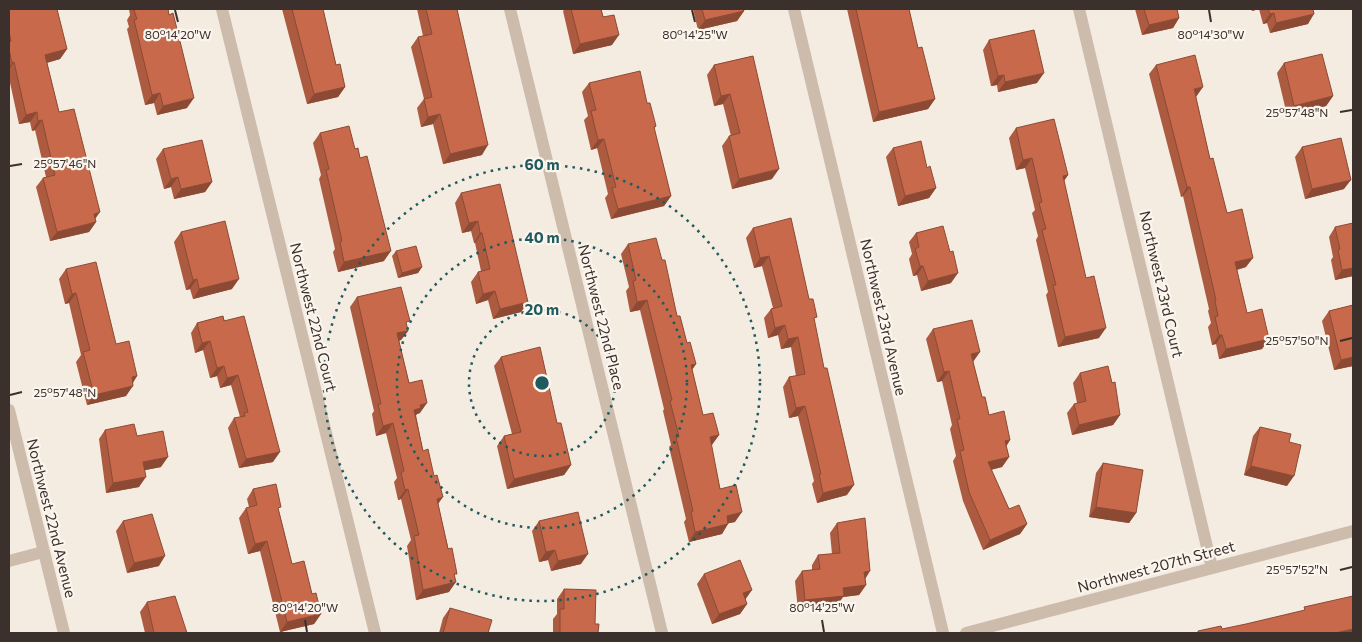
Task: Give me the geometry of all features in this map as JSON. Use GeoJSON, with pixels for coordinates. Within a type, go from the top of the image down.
{"type":"FeatureCollection","features":[{"type":"Feature","properties":{"kind":"street","name":"Northwest 22nd Court"},"geometry":{"type":"LineString","coordinates":[[222,9],[375,633]]}},
{"type":"Feature","properties":{"kind":"street","name":"Northwest 22nd Place"},"geometry":{"type":"LineString","coordinates":[[510,9],[662,633]]}},
{"type":"Feature","properties":{"kind":"street","name":"Northwest 23rd Avenue"},"geometry":{"type":"LineString","coordinates":[[794,9],[943,633]]}},
{"type":"Feature","properties":{"kind":"street","name":"Northwest 23rd Court"},"geometry":{"type":"LineString","coordinates":[[1079,9],[1212,568]]}},
{"type":"Feature","properties":{"kind":"street","name":"Northwest 22nd Avenue"},"geometry":{"type":"LineString","coordinates":[[9,410],[64,633]]}},
{"type":"Feature","properties":{"kind":"street","name":"Northwest 207th Street"},"geometry":{"type":"LineString","coordinates":[[966,633],[1353,531]]}},
{"type":"Feature","properties":{"kind":"street"},"geometry":{"type":"LineString","coordinates":[[9,561],[43,552]]}},
{"type":"Feature","properties":{"kind":"building"},"geometry":{"type":"Polygon","coordinates":[[[9,9],[57,9],[67,49],[45,55],[59,112],[74,109],[100,212],[94,214],[96,222],[57,232],[43,178],[55,175],[42,120],[38,121],[37,112],[26,115],[14,62],[12,63],[9,49],[9,42],[11,41],[9,9]]]}},
{"type":"Feature","properties":{"kind":"building"},"geometry":{"type":"Polygon","coordinates":[[[168,9],[169,15],[173,13],[194,98],[163,106],[160,93],[152,95],[134,20],[137,19],[134,10],[168,9]]]}},
{"type":"Feature","properties":{"kind":"building"},"geometry":{"type":"Polygon","coordinates":[[[292,9],[323,9],[336,65],[340,64],[345,87],[314,94],[292,9]]]}},
{"type":"Feature","properties":{"kind":"building"},"geometry":{"type":"Polygon","coordinates":[[[426,9],[457,9],[488,145],[450,154],[440,114],[428,117],[424,99],[432,97],[418,37],[432,34],[426,9]]]}},
{"type":"Feature","properties":{"kind":"building"},"geometry":{"type":"Polygon","coordinates":[[[571,9],[601,9],[603,17],[614,15],[619,35],[580,44],[571,9]]]}},
{"type":"Feature","properties":{"kind":"building"},"geometry":{"type":"Polygon","coordinates":[[[702,9],[743,9],[744,11],[705,20],[702,9]]]}},
{"type":"Feature","properties":{"kind":"building"},"geometry":{"type":"Polygon","coordinates":[[[856,9],[909,9],[918,48],[922,47],[935,99],[879,112],[856,9]]]}},
{"type":"Feature","properties":{"kind":"building"},"geometry":{"type":"Polygon","coordinates":[[[1144,9],[1177,9],[1179,18],[1149,25],[1144,9]]]}},
{"type":"Feature","properties":{"kind":"building"},"geometry":{"type":"Polygon","coordinates":[[[1268,9],[1313,9],[1314,14],[1276,23],[1274,13],[1270,14],[1268,9]]]}},
{"type":"Feature","properties":{"kind":"building"},"geometry":{"type":"Polygon","coordinates":[[[1034,30],[1044,73],[1005,82],[1004,75],[998,76],[989,40],[1034,30]]]}},
{"type":"Feature","properties":{"kind":"building"},"geometry":{"type":"Polygon","coordinates":[[[1322,54],[1333,96],[1294,106],[1284,63],[1322,54]]]}},
{"type":"Feature","properties":{"kind":"building"},"geometry":{"type":"Polygon","coordinates":[[[1195,55],[1203,87],[1194,89],[1210,159],[1213,158],[1227,213],[1242,209],[1253,258],[1235,262],[1247,313],[1262,309],[1269,339],[1226,349],[1222,335],[1219,335],[1215,317],[1218,316],[1216,300],[1190,187],[1187,187],[1156,65],[1195,55]]]}},
{"type":"Feature","properties":{"kind":"building"},"geometry":{"type":"Polygon","coordinates":[[[753,56],[779,169],[739,179],[729,136],[740,133],[730,94],[721,96],[714,65],[753,56]]]}},
{"type":"Feature","properties":{"kind":"building"},"geometry":{"type":"Polygon","coordinates":[[[640,71],[647,103],[650,103],[656,126],[654,127],[671,196],[618,209],[612,188],[616,187],[604,139],[598,140],[591,111],[596,110],[589,83],[640,71]]]}},
{"type":"Feature","properties":{"kind":"building"},"geometry":{"type":"Polygon","coordinates":[[[1054,119],[1068,175],[1063,176],[1086,278],[1094,276],[1106,328],[1065,337],[1053,285],[1056,285],[1042,230],[1046,229],[1039,203],[1042,202],[1032,158],[1023,160],[1016,128],[1054,119]]]}},
{"type":"Feature","properties":{"kind":"building"},"geometry":{"type":"Polygon","coordinates":[[[349,126],[355,149],[358,148],[360,158],[367,156],[391,251],[344,262],[340,242],[342,241],[326,170],[329,169],[320,133],[349,126]]]}},
{"type":"Feature","properties":{"kind":"building"},"geometry":{"type":"Polygon","coordinates":[[[1341,138],[1351,180],[1312,189],[1302,147],[1341,138]]]}},
{"type":"Feature","properties":{"kind":"building"},"geometry":{"type":"Polygon","coordinates":[[[202,140],[212,182],[181,189],[178,177],[171,179],[163,149],[202,140]]]}},
{"type":"Feature","properties":{"kind":"building"},"geometry":{"type":"Polygon","coordinates":[[[921,141],[927,168],[930,166],[936,188],[905,196],[893,148],[921,141]]]}},
{"type":"Feature","properties":{"kind":"building"},"geometry":{"type":"Polygon","coordinates":[[[500,184],[528,302],[500,309],[495,291],[483,294],[478,272],[490,269],[478,221],[469,223],[461,193],[500,184]]]}},
{"type":"Feature","properties":{"kind":"building"},"geometry":{"type":"Polygon","coordinates":[[[791,218],[809,299],[813,299],[817,317],[814,318],[824,368],[827,368],[854,485],[823,493],[819,474],[821,474],[805,406],[796,408],[789,377],[805,374],[798,337],[788,339],[785,325],[775,328],[771,309],[782,306],[769,256],[760,258],[753,228],[791,218]]]}},
{"type":"Feature","properties":{"kind":"building"},"geometry":{"type":"Polygon","coordinates":[[[225,221],[239,279],[199,289],[197,279],[193,280],[181,232],[225,221]]]}},
{"type":"Feature","properties":{"kind":"building"},"geometry":{"type":"Polygon","coordinates":[[[1353,223],[1353,268],[1342,270],[1335,227],[1353,223]]]}},
{"type":"Feature","properties":{"kind":"building"},"geometry":{"type":"Polygon","coordinates":[[[943,226],[950,252],[953,251],[958,273],[928,281],[923,266],[920,266],[915,249],[919,247],[916,233],[943,226]]]}},
{"type":"Feature","properties":{"kind":"building"},"geometry":{"type":"Polygon","coordinates":[[[656,238],[662,260],[665,260],[677,316],[680,316],[687,343],[690,342],[696,364],[691,365],[703,415],[713,413],[719,435],[710,437],[720,489],[736,485],[742,512],[727,516],[728,524],[695,532],[691,512],[693,511],[676,437],[679,437],[670,401],[672,400],[647,300],[637,302],[633,281],[636,280],[628,244],[656,238]]]}},
{"type":"Feature","properties":{"kind":"building"},"geometry":{"type":"Polygon","coordinates":[[[416,246],[422,267],[402,273],[396,251],[416,246]]]}},
{"type":"Feature","properties":{"kind":"building"},"geometry":{"type":"Polygon","coordinates":[[[96,262],[116,344],[129,341],[137,376],[132,377],[133,386],[94,395],[83,352],[90,350],[76,293],[72,294],[66,269],[96,262]]]}},
{"type":"Feature","properties":{"kind":"building"},"geometry":{"type":"Polygon","coordinates":[[[401,287],[410,321],[406,322],[408,331],[397,333],[409,383],[422,380],[427,403],[420,405],[421,408],[414,410],[423,451],[428,449],[434,476],[437,475],[443,497],[437,499],[448,549],[452,548],[457,574],[454,574],[456,582],[423,590],[414,536],[419,535],[408,489],[405,490],[401,473],[404,471],[393,423],[383,426],[378,404],[381,404],[357,297],[401,287]]]}},
{"type":"Feature","properties":{"kind":"building"},"geometry":{"type":"Polygon","coordinates":[[[1353,305],[1353,357],[1341,360],[1329,311],[1353,305]]]}},
{"type":"Feature","properties":{"kind":"building"},"geometry":{"type":"Polygon","coordinates":[[[223,316],[224,321],[244,316],[280,452],[246,459],[234,418],[245,416],[244,413],[248,412],[238,375],[227,378],[224,366],[217,368],[210,341],[202,343],[197,323],[223,316]]]}},
{"type":"Feature","properties":{"kind":"building"},"geometry":{"type":"Polygon","coordinates":[[[972,320],[980,352],[971,354],[982,397],[985,397],[989,415],[1004,411],[1010,440],[1005,441],[1009,457],[988,462],[1009,509],[1019,505],[1027,524],[990,540],[969,492],[960,451],[964,450],[957,419],[960,419],[949,371],[944,372],[933,329],[972,320]]]}},
{"type":"Feature","properties":{"kind":"building"},"geometry":{"type":"Polygon","coordinates":[[[540,347],[557,423],[561,423],[571,465],[514,479],[504,436],[521,432],[501,357],[540,347]]]}},
{"type":"Feature","properties":{"kind":"building"},"geometry":{"type":"Polygon","coordinates":[[[1108,366],[1112,383],[1115,382],[1120,415],[1079,425],[1074,404],[1086,401],[1080,373],[1108,366]]]}},
{"type":"Feature","properties":{"kind":"building"},"geometry":{"type":"Polygon","coordinates":[[[134,424],[137,436],[163,431],[168,457],[143,462],[146,477],[113,483],[105,430],[134,424]]]}},
{"type":"Feature","properties":{"kind":"building"},"geometry":{"type":"Polygon","coordinates":[[[1260,427],[1291,434],[1289,442],[1301,445],[1294,476],[1251,466],[1260,427]]]}},
{"type":"Feature","properties":{"kind":"building"},"geometry":{"type":"Polygon","coordinates":[[[1103,463],[1143,470],[1136,513],[1096,507],[1103,463]]]}},
{"type":"Feature","properties":{"kind":"building"},"geometry":{"type":"Polygon","coordinates":[[[276,484],[281,507],[278,508],[292,564],[304,561],[312,594],[316,593],[321,614],[287,622],[267,541],[255,544],[246,508],[257,505],[253,489],[276,484]]]}},
{"type":"Feature","properties":{"kind":"building"},"geometry":{"type":"Polygon","coordinates":[[[578,512],[588,554],[558,561],[555,550],[546,552],[539,521],[578,512]]]}},
{"type":"Feature","properties":{"kind":"building"},"geometry":{"type":"Polygon","coordinates":[[[152,514],[165,556],[134,563],[123,521],[152,514]]]}},
{"type":"Feature","properties":{"kind":"building"},"geometry":{"type":"Polygon","coordinates":[[[865,518],[870,571],[864,572],[866,585],[843,588],[844,596],[805,600],[802,571],[820,569],[818,555],[840,553],[837,523],[865,518]]]}},
{"type":"Feature","properties":{"kind":"building"},"geometry":{"type":"Polygon","coordinates":[[[740,560],[752,590],[743,593],[747,604],[719,614],[704,574],[740,560]]]}},
{"type":"Feature","properties":{"kind":"building"},"geometry":{"type":"Polygon","coordinates":[[[564,589],[596,590],[595,624],[599,624],[598,633],[560,633],[560,609],[564,609],[564,589]]]}},
{"type":"Feature","properties":{"kind":"building"},"geometry":{"type":"Polygon","coordinates":[[[175,596],[187,633],[154,633],[147,602],[175,596]]]}},
{"type":"Feature","properties":{"kind":"building"},"geometry":{"type":"Polygon","coordinates":[[[1353,596],[1353,629],[1335,633],[1198,633],[1198,631],[1221,626],[1222,629],[1305,610],[1304,607],[1353,596]]]}},
{"type":"Feature","properties":{"kind":"building"},"geometry":{"type":"Polygon","coordinates":[[[450,608],[492,620],[488,633],[443,633],[450,608]]]}}]}
